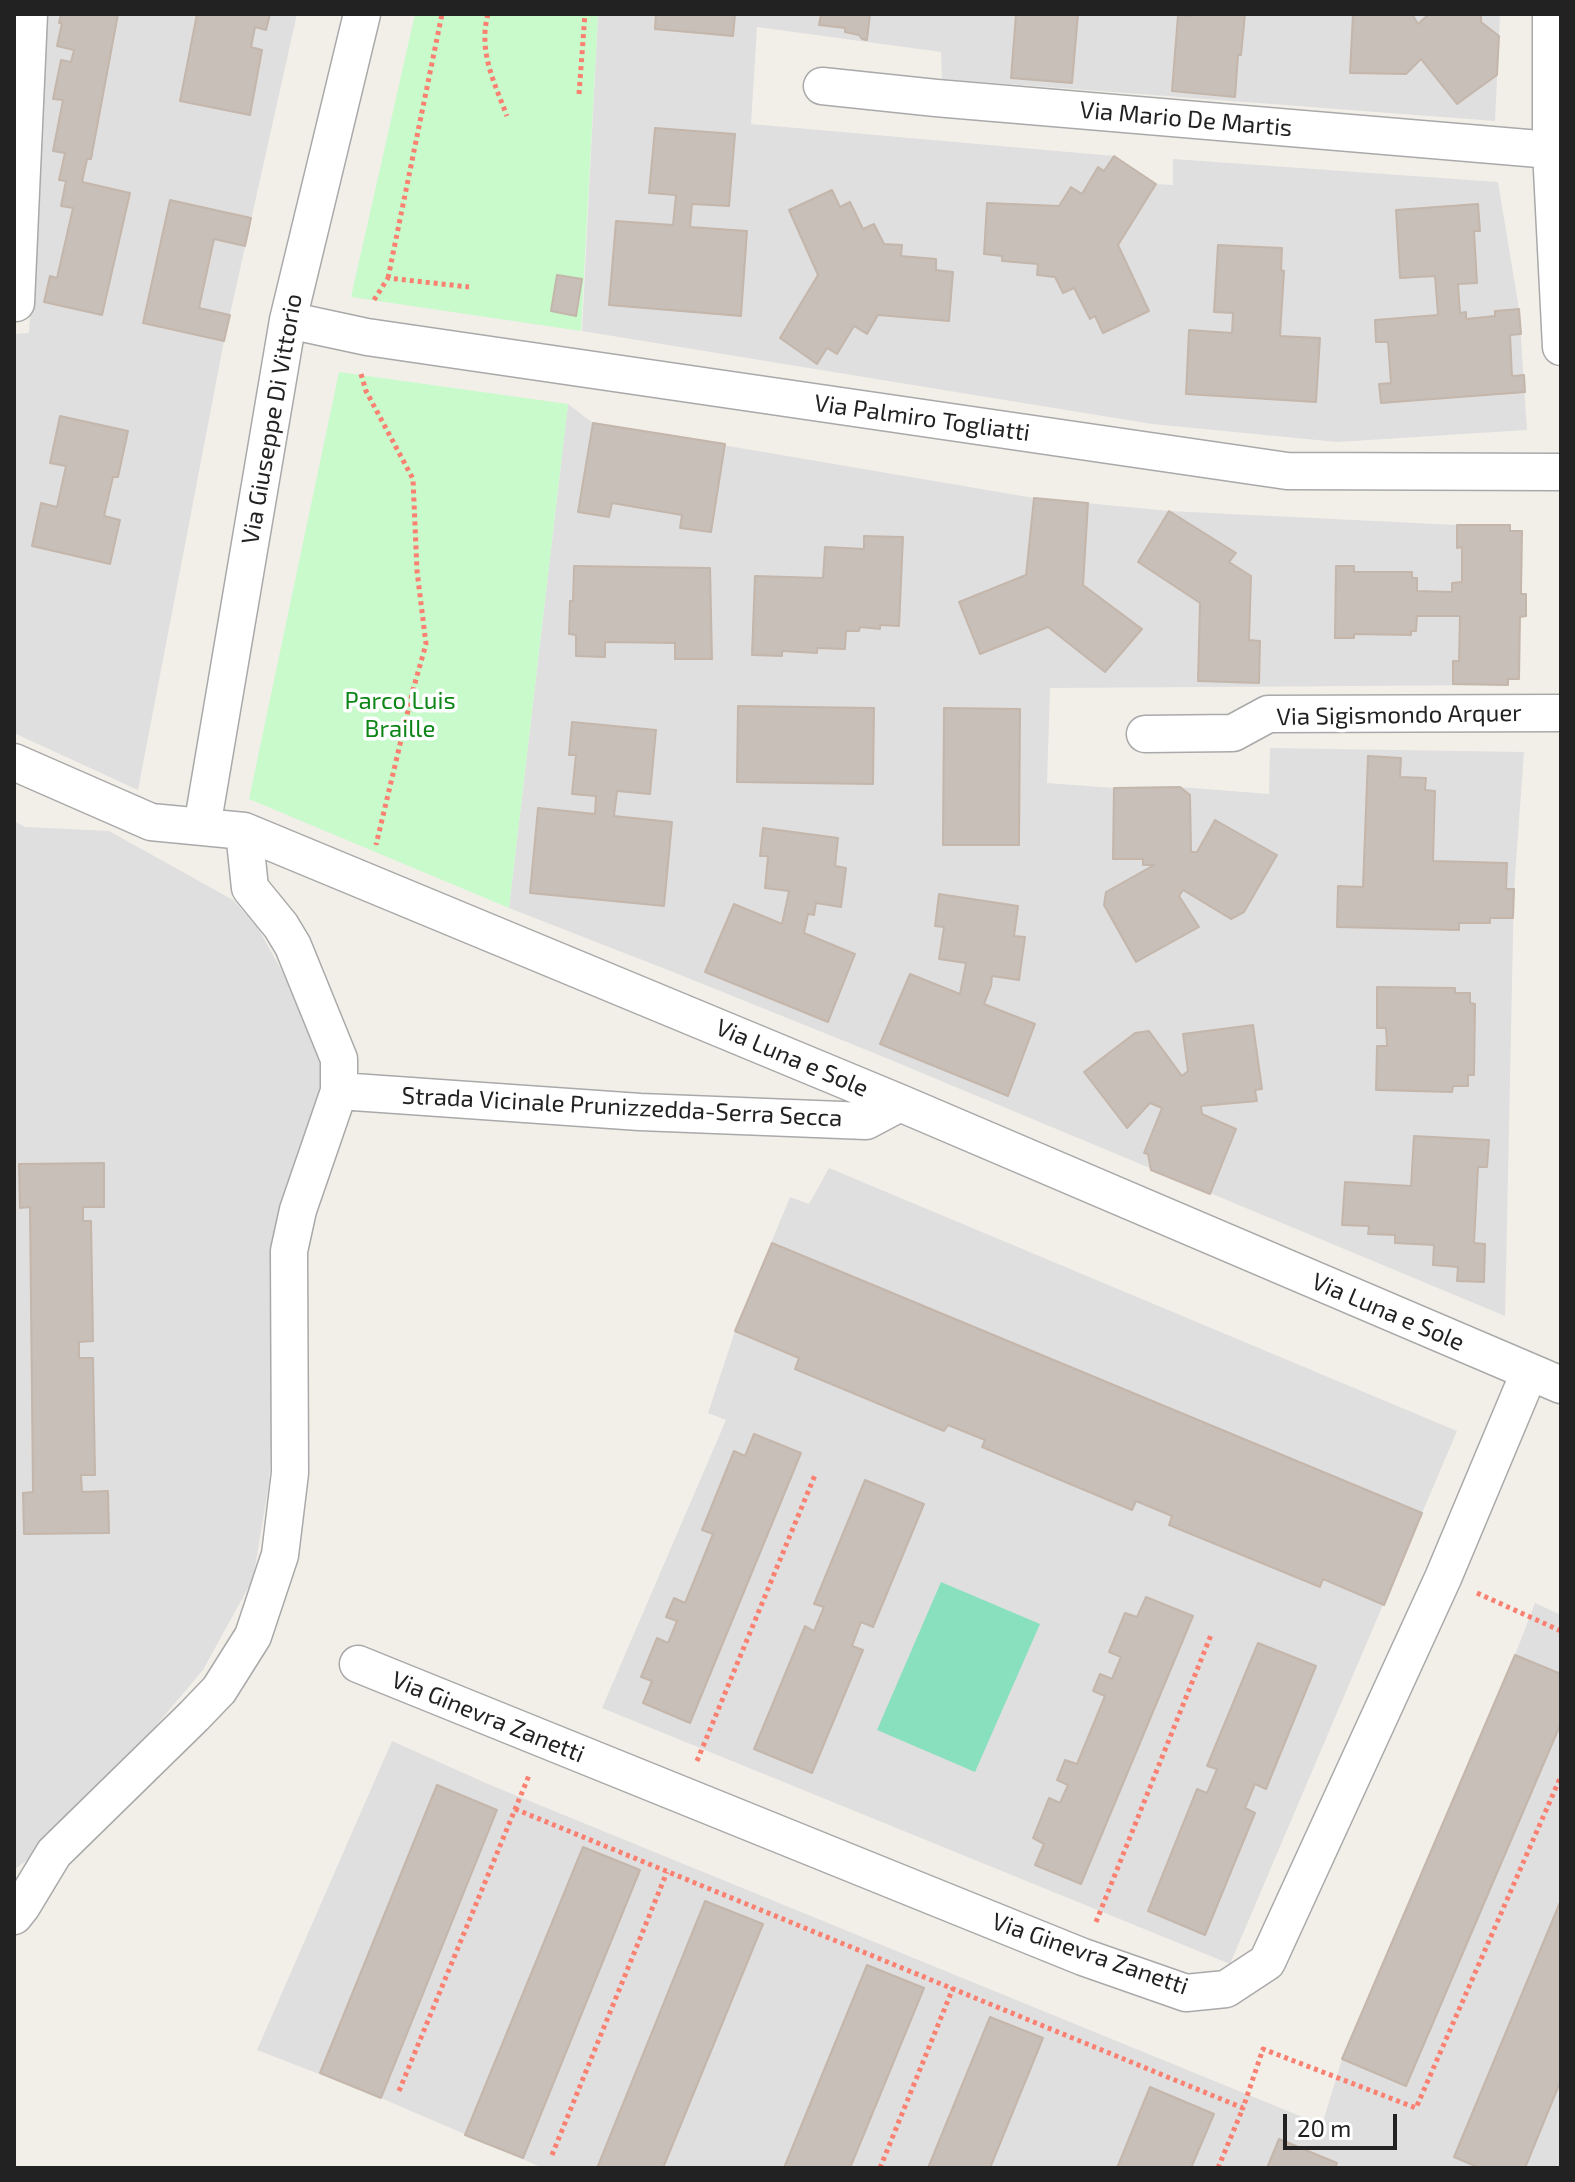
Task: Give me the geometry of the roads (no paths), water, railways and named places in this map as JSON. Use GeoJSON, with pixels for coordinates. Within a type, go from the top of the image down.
{"type":"FeatureCollection","features":[{"type":"Feature","properties":{"kind":"street"},"geometry":{"type":"LineString","coordinates":[[15,303],[29,14]]}},
{"type":"Feature","properties":{"kind":"street","name":"Via Giuseppe Di Vittorio"},"geometry":{"type":"LineString","coordinates":[[202,827],[288,320],[362,14]]}},
{"type":"Feature","properties":{"kind":"street"},"geometry":{"type":"LineString","coordinates":[[1551,14],[1551,150],[1561,347]]}},
{"type":"Feature","properties":{"kind":"street","name":"Via Mario De Martis"},"geometry":{"type":"LineString","coordinates":[[822,86],[1551,150]]}},
{"type":"Feature","properties":{"kind":"street","name":"Via Palmiro Togliatti"},"geometry":{"type":"LineString","coordinates":[[288,320],[367,337],[1287,471],[1561,472]]}},
{"type":"Feature","properties":{"kind":"street","name":"Via Sigismondo Arquer"},"geometry":{"type":"LineString","coordinates":[[1145,734],[1233,733],[1268,714],[1561,713]]}},
{"type":"Feature","properties":{"kind":"street","name":"Via Luna e Sole"},"geometry":{"type":"LineString","coordinates":[[14,762],[151,822],[244,831],[900,1103],[1545,1379]]}},
{"type":"Feature","properties":{"kind":"street"},"geometry":{"type":"LineString","coordinates":[[14,1916],[54,1853],[219,1690],[253,1636],[280,1555],[290,1473],[289,1251],[298,1210],[339,1091],[339,1059],[293,946],[250,888],[244,831]]}},
{"type":"Feature","properties":{"kind":"street","name":"Strada Vicinale Prunizzedda-Serra Secca"},"geometry":{"type":"LineString","coordinates":[[339,1091],[640,1112],[866,1121],[900,1103]]}},
{"type":"Feature","properties":{"kind":"street","name":"Via Ginevra Zanetti"},"geometry":{"type":"LineString","coordinates":[[358,1664],[1083,1957],[1186,1993],[1226,1989],[1267,1962],[1443,1578],[1545,1379]]}},
{"type":"Feature","properties":{"kind":"park label","name":"Parco Luis Braille"},"geometry":{"type":"Point","coordinates":[400,715]}}]}
